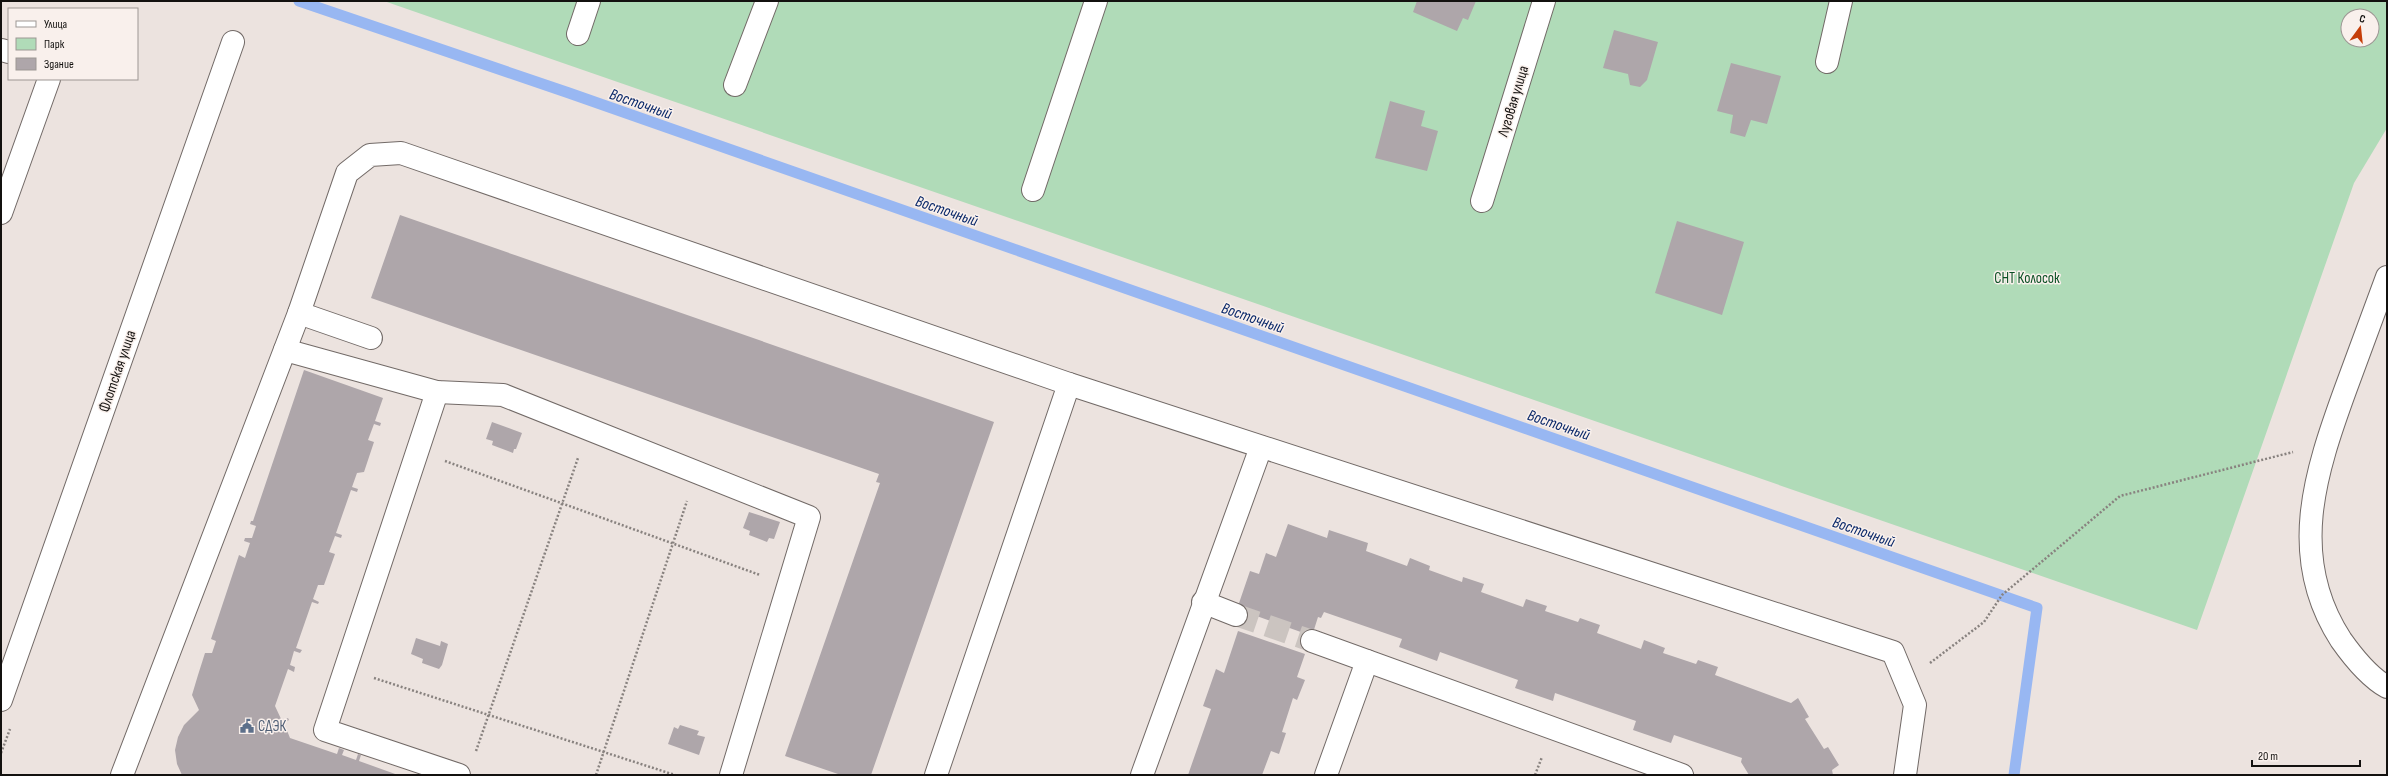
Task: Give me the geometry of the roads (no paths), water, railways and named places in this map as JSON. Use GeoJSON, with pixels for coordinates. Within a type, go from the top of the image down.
{"type":"FeatureCollection","features":[{"type":"Feature","properties":{"kind":"street"},"geometry":{"type":"LineString","coordinates":[[578,34],[589,1]]}},
{"type":"Feature","properties":{"kind":"street"},"geometry":{"type":"LineString","coordinates":[[735,85],[767,1]]}},
{"type":"Feature","properties":{"kind":"street"},"geometry":{"type":"LineString","coordinates":[[1033,190],[1096,1]]}},
{"type":"Feature","properties":{"kind":"street","name":"Луговая улица"},"geometry":{"type":"LineString","coordinates":[[1482,201],[1544,1]]}},
{"type":"Feature","properties":{"kind":"street"},"geometry":{"type":"LineString","coordinates":[[1827,62],[1841,1]]}},
{"type":"Feature","properties":{"kind":"street","name":"Флотская улица"},"geometry":{"type":"LineString","coordinates":[[1,700],[233,42]]}},
{"type":"Feature","properties":{"kind":"street"},"geometry":{"type":"LineString","coordinates":[[1,213],[49,80]]}},
{"type":"Feature","properties":{"kind":"street"},"geometry":{"type":"LineString","coordinates":[[122,775],[299,313],[347,173],[370,155],[401,153],[1069,384],[1893,652],[1915,705],[1904,775]]}},
{"type":"Feature","properties":{"kind":"street"},"geometry":{"type":"LineString","coordinates":[[2387,277],[2319,465],[2311,510],[2311,553],[2317,591],[2331,624],[2352,656],[2387,687]]}},
{"type":"Feature","properties":{"kind":"street"},"geometry":{"type":"LineString","coordinates":[[299,313],[371,338]]}},
{"type":"Feature","properties":{"kind":"street"},"geometry":{"type":"LineString","coordinates":[[285,350],[437,392],[502,395],[809,517],[731,775]]}},
{"type":"Feature","properties":{"kind":"street"},"geometry":{"type":"LineString","coordinates":[[936,775],[1069,384]]}},
{"type":"Feature","properties":{"kind":"street"},"geometry":{"type":"LineString","coordinates":[[437,392],[416,451],[325,730],[459,775]]}},
{"type":"Feature","properties":{"kind":"street"},"geometry":{"type":"LineString","coordinates":[[1142,775],[1260,447]]}},
{"type":"Feature","properties":{"kind":"street"},"geometry":{"type":"LineString","coordinates":[[1204,602],[1236,615]]}},
{"type":"Feature","properties":{"kind":"street"},"geometry":{"type":"LineString","coordinates":[[1312,641],[1682,775]]}},
{"type":"Feature","properties":{"kind":"street"},"geometry":{"type":"LineString","coordinates":[[1326,775],[1367,661]]}},
{"type":"Feature","properties":{"kind":"waterway","name":"Восточный"},"geometry":{"type":"LineString","coordinates":[[299,1],[569,93],[2037,608],[2014,775]]}},
{"type":"Feature","properties":{"kind":"tunnel"},"geometry":{"type":"LineString","coordinates":[[1236,615],[1312,641]]}},
{"type":"Feature","properties":{"kind":"place","name":"СДЭК"},"geometry":{"type":"Point","coordinates":[247,726]}},
{"type":"Feature","properties":{"kind":"park label","name":"СНТ Колосок"},"geometry":{"type":"Point","coordinates":[2027,278]}}]}
